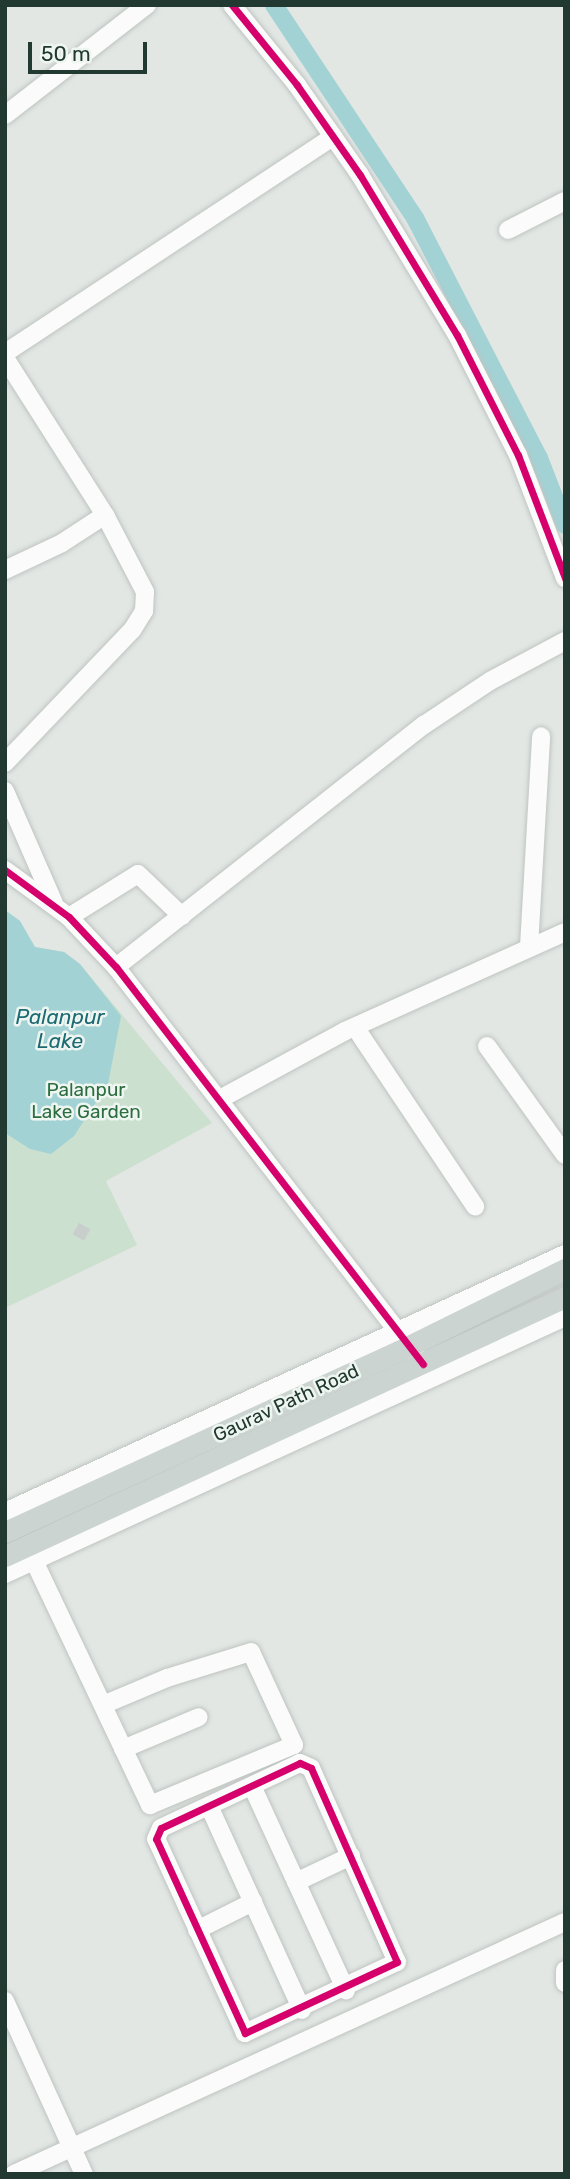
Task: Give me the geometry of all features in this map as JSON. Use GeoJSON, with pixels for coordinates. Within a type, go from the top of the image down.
{"type":"FeatureCollection","features":[{"type":"Feature","properties":{"kind":"main road","name":"Gaurav Path Road"},"geometry":{"type":"LineString","coordinates":[[5,1532],[403,1339],[565,1269]]}},
{"type":"Feature","properties":{"kind":"main road","name":"Gaurav Path Road"},"geometry":{"type":"LineString","coordinates":[[5,1556],[31,1553],[565,1297]]}},
{"type":"Feature","properties":{"kind":"street"},"geometry":{"type":"LineString","coordinates":[[5,115],[147,5]]}},
{"type":"Feature","properties":{"kind":"street"},"geometry":{"type":"LineString","coordinates":[[232,5],[333,137],[457,335],[517,455],[565,578]]}},
{"type":"Feature","properties":{"kind":"street"},"geometry":{"type":"LineString","coordinates":[[5,763],[132,630],[144,611],[139,577],[105,515],[5,355],[333,137]]}},
{"type":"Feature","properties":{"kind":"street"},"geometry":{"type":"LineString","coordinates":[[508,230],[565,201]]}},
{"type":"Feature","properties":{"kind":"street"},"geometry":{"type":"LineString","coordinates":[[5,570],[62,543],[105,515]]}},
{"type":"Feature","properties":{"kind":"street"},"geometry":{"type":"LineString","coordinates":[[116,967],[424,725],[490,681],[565,641]]}},
{"type":"Feature","properties":{"kind":"street"},"geometry":{"type":"LineString","coordinates":[[529,947],[541,736]]}},
{"type":"Feature","properties":{"kind":"street"},"geometry":{"type":"LineString","coordinates":[[5,791],[55,905]]}},
{"type":"Feature","properties":{"kind":"street"},"geometry":{"type":"LineString","coordinates":[[5,870],[69,917],[116,967],[423,1364]]}},
{"type":"Feature","properties":{"kind":"street"},"geometry":{"type":"LineString","coordinates":[[69,917],[138,874],[182,916]]}},
{"type":"Feature","properties":{"kind":"street"},"geometry":{"type":"LineString","coordinates":[[220,1099],[355,1027],[565,932]]}},
{"type":"Feature","properties":{"kind":"street"},"geometry":{"type":"LineString","coordinates":[[355,1027],[474,1206]]}},
{"type":"Feature","properties":{"kind":"street"},"geometry":{"type":"LineString","coordinates":[[486,1046],[565,1155]]}},
{"type":"Feature","properties":{"kind":"street"},"geometry":{"type":"LineString","coordinates":[[5,1512],[403,1339],[565,1254]]}},
{"type":"Feature","properties":{"kind":"street"},"geometry":{"type":"LineString","coordinates":[[5,1574],[31,1553],[565,1317]]}},
{"type":"Feature","properties":{"kind":"street"},"geometry":{"type":"LineString","coordinates":[[31,1553],[105,1704],[150,1805],[294,1744],[251,1652],[167,1678],[105,1704]]}},
{"type":"Feature","properties":{"kind":"street"},"geometry":{"type":"LineString","coordinates":[[123,1749],[199,1717]]}},
{"type":"Feature","properties":{"kind":"street"},"geometry":{"type":"LineString","coordinates":[[394,1968],[250,2034],[242,2031],[156,1839],[162,1828],[252,1786],[306,1765],[397,1959],[394,1968],[405,1993]]}},
{"type":"Feature","properties":{"kind":"street"},"geometry":{"type":"LineString","coordinates":[[252,1786],[296,1882],[341,1992],[348,2019]]}},
{"type":"Feature","properties":{"kind":"street"},"geometry":{"type":"LineString","coordinates":[[209,1806],[253,1902],[310,2006],[328,2028]]}},
{"type":"Feature","properties":{"kind":"street"},"geometry":{"type":"LineString","coordinates":[[296,1882],[351,1856]]}},
{"type":"Feature","properties":{"kind":"street"},"geometry":{"type":"LineString","coordinates":[[197,1930],[253,1902]]}},
{"type":"Feature","properties":{"kind":"street"},"geometry":{"type":"LineString","coordinates":[[14,2174],[71,2145],[565,1922]]}},
{"type":"Feature","properties":{"kind":"street"},"geometry":{"type":"LineString","coordinates":[[565,1970],[565,1983]]}},
{"type":"Feature","properties":{"kind":"street"},"geometry":{"type":"LineString","coordinates":[[5,2001],[84,2174]]}},
{"type":"Feature","properties":{"kind":"green space","name":"Palanpur Lake Garden"},"geometry":{"type":"Polygon","coordinates":[[[5,910],[20,921],[35,947],[64,952],[80,964],[212,1123],[106,1181],[137,1245],[5,1308],[5,910]]]}},
{"type":"Feature","properties":{"kind":"water","name":"Palanpur Lake"},"geometry":{"type":"Polygon","coordinates":[[[5,910],[20,921],[35,947],[64,952],[80,964],[121,1016],[108,1084],[74,1136],[51,1154],[30,1149],[5,1133],[5,910]]]}},
{"type":"Feature","properties":{"kind":"building"},"geometry":{"type":"Polygon","coordinates":[[[79,1223],[90,1229],[84,1241],[73,1234],[79,1223]]]}},
{"type":"Feature","properties":{"kind":"waterway"},"geometry":{"type":"LineString","coordinates":[[274,5],[415,218],[539,458],[565,525]]}},
{"type":"Feature","properties":{"kind":"cycle path"},"geometry":{"type":"LineString","coordinates":[[232,5],[297,85],[360,175],[457,335],[518,455],[565,578]]}},
{"type":"Feature","properties":{"kind":"cycle path"},"geometry":{"type":"LineString","coordinates":[[5,870],[69,917],[116,967],[423,1364]]}},
{"type":"Feature","properties":{"kind":"cycle path"},"geometry":{"type":"LineString","coordinates":[[300,1763],[311,1768],[397,1962],[245,2033],[156,1839],[161,1828],[300,1763]]}}]}
